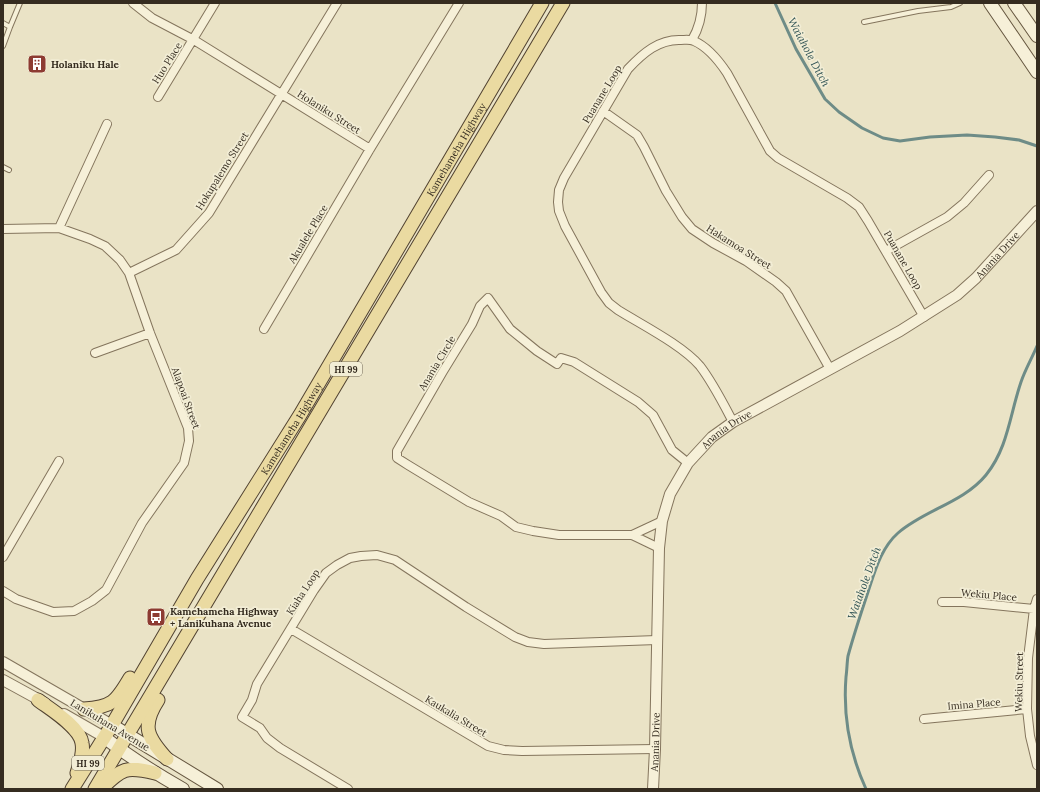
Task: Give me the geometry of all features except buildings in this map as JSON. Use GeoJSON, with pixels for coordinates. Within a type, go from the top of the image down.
{"type":"FeatureCollection","features":[{"type":"Feature","properties":{"kind":"main road","name":"Kamehameha Highway"},"geometry":{"type":"LineString","coordinates":[[73,787],[112,725],[197,579],[300,414],[542,3]]}},
{"type":"Feature","properties":{"kind":"main road","name":"Kamehameha Highway"},"geometry":{"type":"LineString","coordinates":[[95,789],[563,3]]}},
{"type":"Feature","properties":{"kind":"main road"},"geometry":{"type":"LineString","coordinates":[[990,3],[1037,72]]}},
{"type":"Feature","properties":{"kind":"main road"},"geometry":{"type":"LineString","coordinates":[[1014,3],[1037,36]]}},
{"type":"Feature","properties":{"kind":"main road"},"geometry":{"type":"LineString","coordinates":[[167,759],[155,747],[150,738],[148,728],[150,711],[188,650],[235,555]]}},
{"type":"Feature","properties":{"kind":"main road"},"geometry":{"type":"LineString","coordinates":[[84,709],[103,707],[111,704],[122,691],[137,666],[197,579]]}},
{"type":"Feature","properties":{"kind":"main road"},"geometry":{"type":"LineString","coordinates":[[38,700],[74,728],[81,738],[83,744],[81,758],[73,787]]}},
{"type":"Feature","properties":{"kind":"main road","name":"Lanikuhana Avenue"},"geometry":{"type":"LineString","coordinates":[[112,725],[217,789]]}},
{"type":"Feature","properties":{"kind":"main road","name":"Lanikuhana Avenue"},"geometry":{"type":"LineString","coordinates":[[104,737],[119,749],[182,789]]}},
{"type":"Feature","properties":{"kind":"main road"},"geometry":{"type":"LineString","coordinates":[[101,789],[123,770],[140,770],[155,773]]}},
{"type":"Feature","properties":{"kind":"street","name":"Holaniku Street"},"geometry":{"type":"LineString","coordinates":[[133,3],[152,18],[194,40],[370,149]]}},
{"type":"Feature","properties":{"kind":"street","name":"Huo Place"},"geometry":{"type":"LineString","coordinates":[[158,97],[194,40],[215,3]]}},
{"type":"Feature","properties":{"kind":"street","name":"Hokupalemo Street"},"geometry":{"type":"LineString","coordinates":[[129,273],[176,250],[209,213],[337,3]]}},
{"type":"Feature","properties":{"kind":"street"},"geometry":{"type":"LineString","coordinates":[[370,149],[459,3]]}},
{"type":"Feature","properties":{"kind":"street"},"geometry":{"type":"LineString","coordinates":[[692,40],[698,29],[702,15],[702,3]]}},
{"type":"Feature","properties":{"kind":"street","name":"Puanane Loop"},"geometry":{"type":"LineString","coordinates":[[733,422],[712,384],[700,366],[690,356],[609,303],[601,292],[565,226],[559,211],[559,190],[564,178],[628,69],[649,49],[672,40],[692,40],[703,46],[719,61],[770,151],[778,158],[848,198],[859,207],[924,317]]}},
{"type":"Feature","properties":{"kind":"street","name":"Hakamoa Street"},"geometry":{"type":"LineString","coordinates":[[603,111],[636,135],[644,146],[666,191],[682,217],[692,229],[757,269],[786,291],[830,369]]}},
{"type":"Feature","properties":{"kind":"street"},"geometry":{"type":"LineString","coordinates":[[59,228],[106,124]]}},
{"type":"Feature","properties":{"kind":"street","name":"Akualele Place"},"geometry":{"type":"LineString","coordinates":[[264,329],[370,149]]}},
{"type":"Feature","properties":{"kind":"street"},"geometry":{"type":"LineString","coordinates":[[886,251],[947,217],[964,203],[989,175]]}},
{"type":"Feature","properties":{"kind":"street","name":"Anania Drive"},"geometry":{"type":"LineString","coordinates":[[653,789],[659,548],[662,521],[670,494],[688,463],[712,437],[733,422],[900,331],[957,295],[976,278],[1037,211]]}},
{"type":"Feature","properties":{"kind":"street","name":"Alapoai Street"},"geometry":{"type":"LineString","coordinates":[[3,229],[59,228],[105,246],[120,260],[129,273],[150,333],[188,428],[189,441],[184,463],[142,523],[106,590],[92,601],[74,610],[53,612],[16,599],[3,591]]}},
{"type":"Feature","properties":{"kind":"street","name":"Anania Circle"},"geometry":{"type":"LineString","coordinates":[[662,521],[632,535],[559,535],[516,527],[501,516],[469,502],[397,458],[397,451],[472,324],[480,306],[488,298],[510,329],[537,351],[557,364],[561,358],[574,362],[638,402],[653,416],[672,450],[688,463]]}},
{"type":"Feature","properties":{"kind":"street"},"geometry":{"type":"LineString","coordinates":[[95,353],[150,333]]}},
{"type":"Feature","properties":{"kind":"street"},"geometry":{"type":"LineString","coordinates":[[3,557],[59,461]]}},
{"type":"Feature","properties":{"kind":"street","name":"Anania Circle"},"geometry":{"type":"LineString","coordinates":[[632,535],[659,548]]}},
{"type":"Feature","properties":{"kind":"street","name":"Kiaha Loop"},"geometry":{"type":"LineString","coordinates":[[348,789],[280,748],[267,738],[260,728],[242,716],[252,700],[257,684],[314,590],[326,573],[350,558],[377,555],[395,560],[466,607],[515,637],[528,642],[544,644],[657,640]]}},
{"type":"Feature","properties":{"kind":"street","name":"Wekiu Street"},"geometry":{"type":"LineString","coordinates":[[1037,599],[1034,609],[1028,658],[1027,709],[1030,736],[1037,765]]}},
{"type":"Feature","properties":{"kind":"street","name":"Wekiu Place"},"geometry":{"type":"LineString","coordinates":[[942,602],[964,602],[1034,609]]}},
{"type":"Feature","properties":{"kind":"street","name":"Kaukalia Street"},"geometry":{"type":"LineString","coordinates":[[291,629],[488,746],[504,750],[522,751],[655,749]]}},
{"type":"Feature","properties":{"kind":"street","name":"Lanikuhana Avenue"},"geometry":{"type":"LineString","coordinates":[[3,662],[112,725]]}},
{"type":"Feature","properties":{"kind":"street","name":"Lanikuhana Avenue"},"geometry":{"type":"LineString","coordinates":[[3,680],[104,737]]}},
{"type":"Feature","properties":{"kind":"street","name":"Imina Place"},"geometry":{"type":"LineString","coordinates":[[924,719],[1027,709]]}},
{"type":"Feature","properties":{"kind":"lane"},"geometry":{"type":"LineString","coordinates":[[3,46],[20,3]]}},
{"type":"Feature","properties":{"kind":"lane"},"geometry":{"type":"LineString","coordinates":[[864,22],[918,11],[951,7],[960,3]]}},
{"type":"Feature","properties":{"kind":"lane"},"geometry":{"type":"LineString","coordinates":[[3,23],[10,27]]}},
{"type":"Feature","properties":{"kind":"lane"},"geometry":{"type":"LineString","coordinates":[[3,167],[9,170]]}},
{"type":"Feature","properties":{"kind":"waterway","name":"Waiahole Ditch"},"geometry":{"type":"LineString","coordinates":[[775,3],[796,49],[825,99],[839,112],[862,128],[883,138],[900,141],[930,137],[967,135],[1019,140],[1037,146]]}},
{"type":"Feature","properties":{"kind":"waterway","name":"Waiahole Ditch"},"geometry":{"type":"LineString","coordinates":[[866,789],[860,776],[852,748],[847,720],[845,691],[848,656],[876,568],[887,546],[898,533],[919,518],[966,493],[977,485],[986,475],[993,465],[1004,442],[1024,373],[1037,346]]}},
{"type":"Feature","properties":{"kind":"place","name":"Holaniku Hale"},"geometry":{"type":"Point","coordinates":[37,64]}},
{"type":"Feature","properties":{"kind":"place","name":"Kamehameha Highway + Lanikuhana Avenue"},"geometry":{"type":"Point","coordinates":[156,617]}}]}
